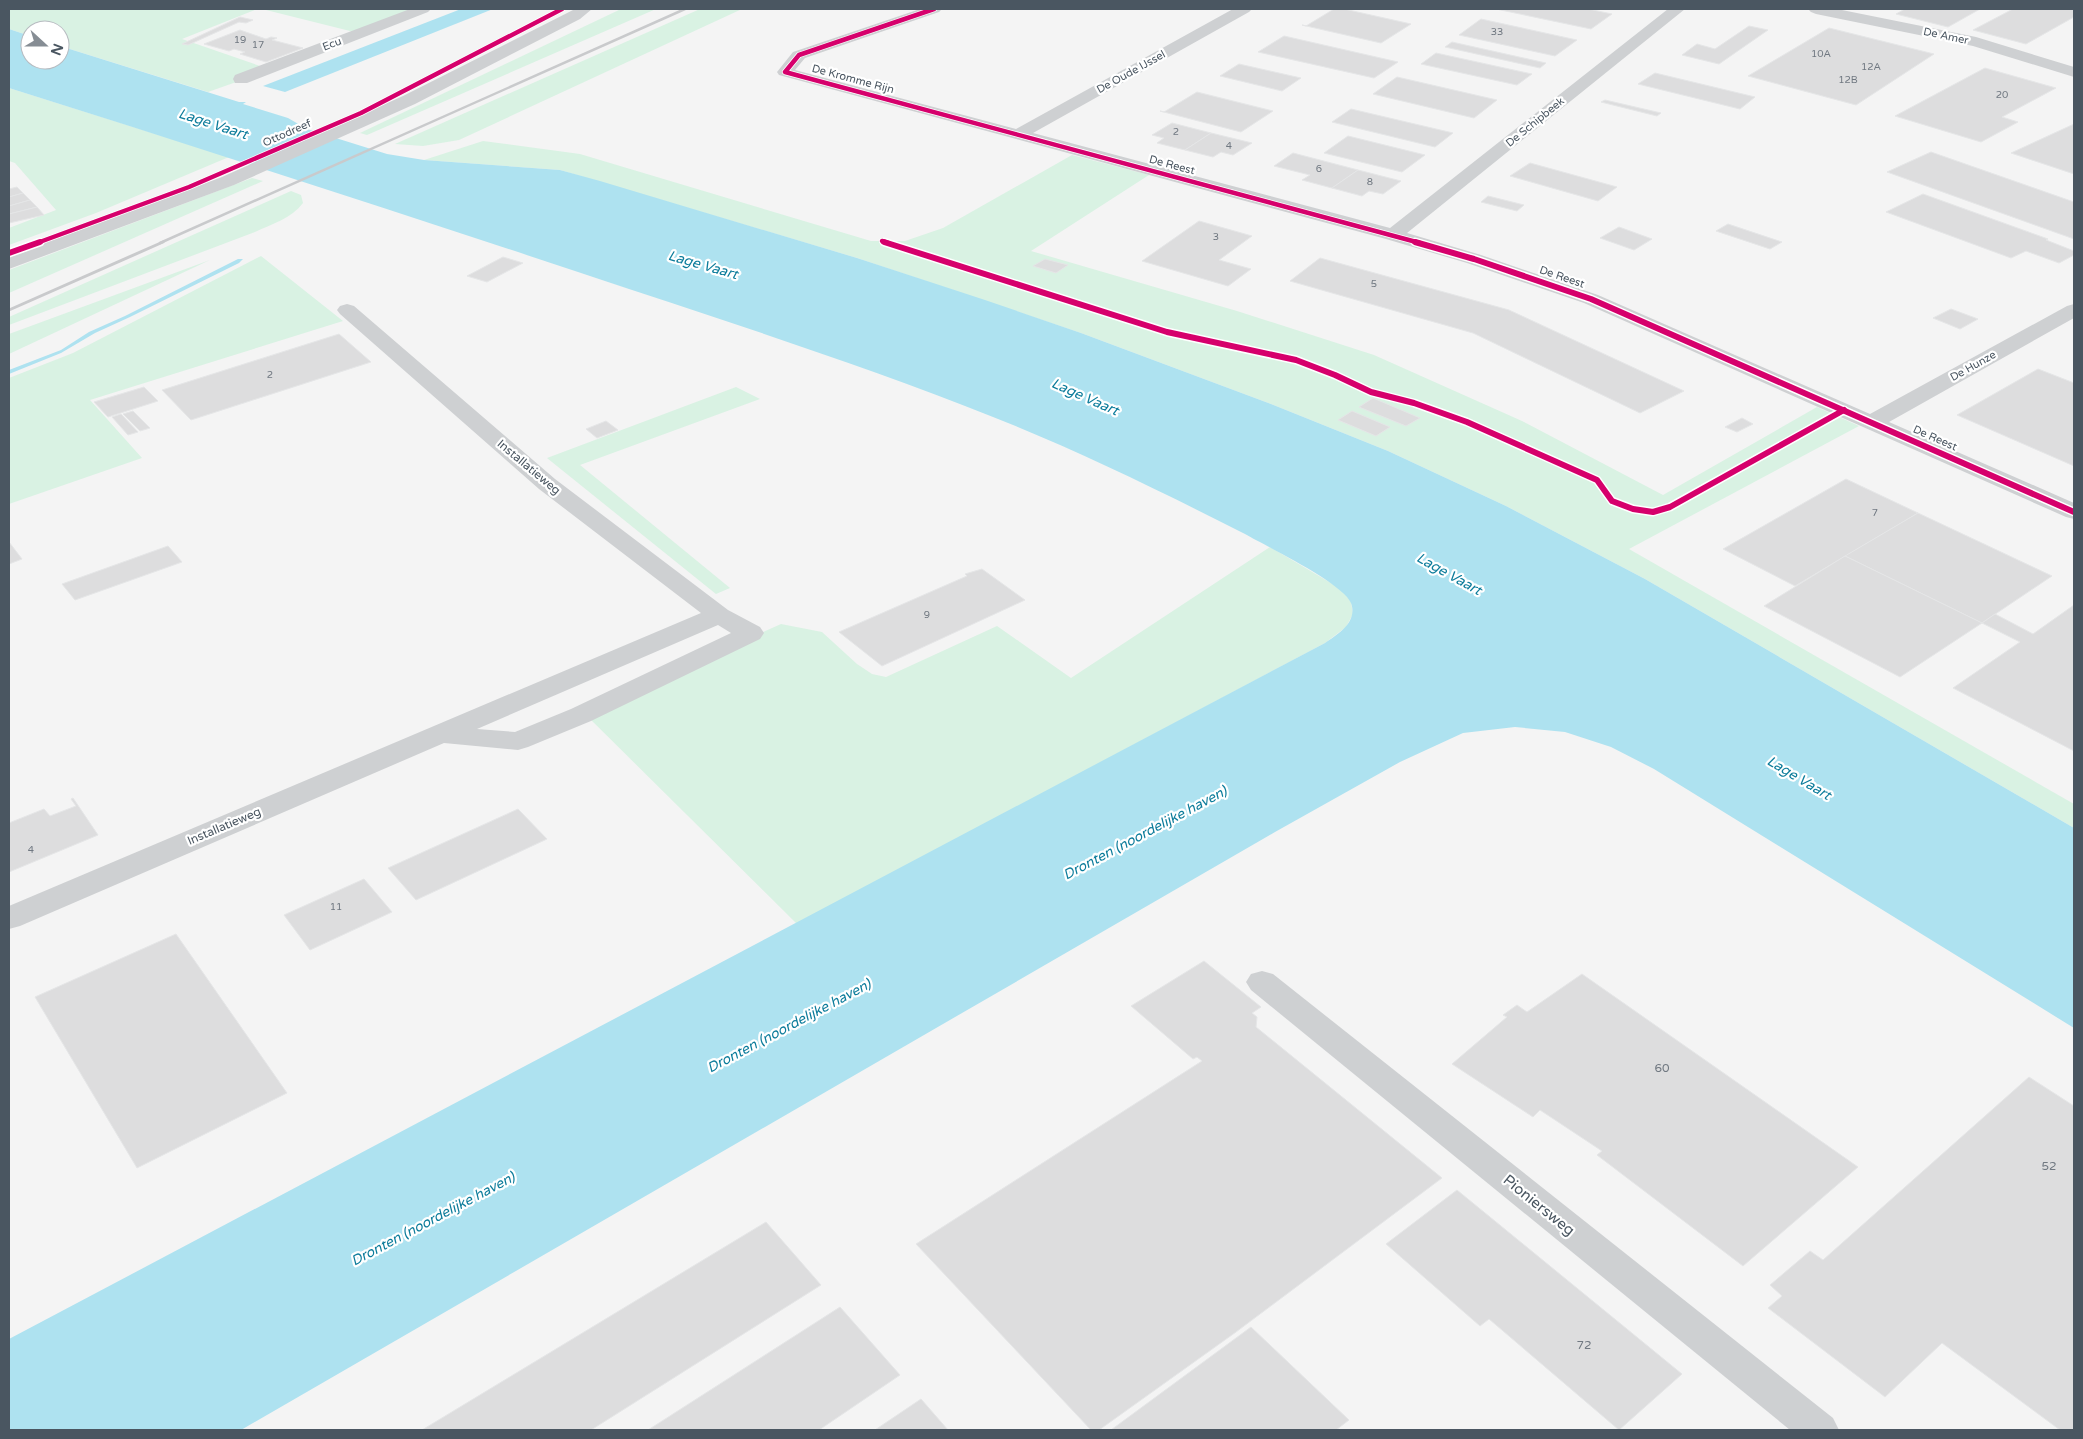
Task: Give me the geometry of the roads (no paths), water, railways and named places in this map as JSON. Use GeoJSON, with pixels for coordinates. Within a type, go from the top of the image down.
{"type":"FeatureCollection","features":[{"type":"Feature","properties":{"kind":"street","name":"Ecu"},"geometry":{"type":"LineString","coordinates":[[241,79],[423,9]]}},
{"type":"Feature","properties":{"kind":"street","name":"Ottodreef"},"geometry":{"type":"LineString","coordinates":[[9,263],[228,180],[409,100],[579,12],[598,9]]}},
{"type":"Feature","properties":{"kind":"street","name":"De Kromme Rijn"},"geometry":{"type":"LineString","coordinates":[[934,9],[799,55],[785,72],[1017,135]]}},
{"type":"Feature","properties":{"kind":"street","name":"De Oude IJssel"},"geometry":{"type":"LineString","coordinates":[[1017,135],[1244,9]]}},
{"type":"Feature","properties":{"kind":"street","name":"De Schipbeek"},"geometry":{"type":"LineString","coordinates":[[1394,235],[1678,9]]}},
{"type":"Feature","properties":{"kind":"street","name":"De Amer"},"geometry":{"type":"LineString","coordinates":[[1816,9],[1976,42],[2074,72]]}},
{"type":"Feature","properties":{"kind":"street","name":"De Reest"},"geometry":{"type":"LineString","coordinates":[[1017,135],[1394,235],[1474,259],[1591,299],[2074,512]]}},
{"type":"Feature","properties":{"kind":"street","name":"Installatieweg"},"geometry":{"type":"LineString","coordinates":[[347,310],[547,484],[719,616],[751,633],[580,715],[518,741],[439,734]]}},
{"type":"Feature","properties":{"kind":"street","name":"De Hunze"},"geometry":{"type":"LineString","coordinates":[[1872,422],[2074,310]]}},
{"type":"Feature","properties":{"kind":"street","name":"Installatieweg"},"geometry":{"type":"LineString","coordinates":[[9,918],[719,616]]}},
{"type":"Feature","properties":{"kind":"street","name":"Pioniersweg"},"geometry":{"type":"LineString","coordinates":[[1262,982],[1817,1430]]}},
{"type":"Feature","properties":{"kind":"water"},"geometry":{"type":"Polygon","coordinates":[[[461,9],[493,9],[285,92],[263,86],[461,9]]]}},
{"type":"Feature","properties":{"kind":"water"},"geometry":{"type":"Polygon","coordinates":[[[9,29],[20,33],[20,70],[70,70],[70,49],[239,102],[246,102],[243,104],[288,118],[307,129],[387,154],[424,160],[560,170],[857,258],[985,300],[1081,333],[1271,404],[1388,451],[1506,506],[1645,579],[2074,828],[2074,1028],[1654,769],[1611,747],[1565,732],[1515,727],[1463,733],[1400,762],[1275,832],[241,1430],[9,1430],[9,1339],[1325,643],[1346,627],[1352,616],[1352,610],[1351,603],[1334,585],[1245,534],[1089,458],[942,397],[685,307],[295,179],[9,88],[9,29]]]}},
{"type":"Feature","properties":{"kind":"water"},"geometry":{"type":"Polygon","coordinates":[[[238,259],[243,259],[239,263],[95,333],[61,353],[9,374],[9,370],[61,350],[89,332],[238,259]]]}},
{"type":"Feature","properties":{"kind":"railway"},"geometry":{"type":"LineString","coordinates":[[160,243],[685,9]]}},
{"type":"Feature","properties":{"kind":"railway"},"geometry":{"type":"LineString","coordinates":[[9,310],[163,242]]}},
{"type":"Feature","properties":{"kind":"water label","name":"Lage Vaart"},"geometry":{"type":"Point","coordinates":[213,124]}},
{"type":"Feature","properties":{"kind":"water label","name":"Lage Vaart"},"geometry":{"type":"Point","coordinates":[703,265]}},
{"type":"Feature","properties":{"kind":"water label","name":"Lage Vaart"},"geometry":{"type":"Point","coordinates":[1085,397]}},
{"type":"Feature","properties":{"kind":"water label","name":"Lage Vaart"},"geometry":{"type":"Point","coordinates":[1449,574]}},
{"type":"Feature","properties":{"kind":"water label","name":"Lage Vaart"},"geometry":{"type":"Point","coordinates":[1799,778]}},
{"type":"Feature","properties":{"kind":"water label","name":"Dronten (noordelijke haven)"},"geometry":{"type":"Point","coordinates":[1145,833]}},
{"type":"Feature","properties":{"kind":"water label","name":"Dronten (noordelijke haven)"},"geometry":{"type":"Point","coordinates":[789,1026]}},
{"type":"Feature","properties":{"kind":"water label","name":"Dronten (noordelijke haven)"},"geometry":{"type":"Point","coordinates":[433,1219]}}]}
